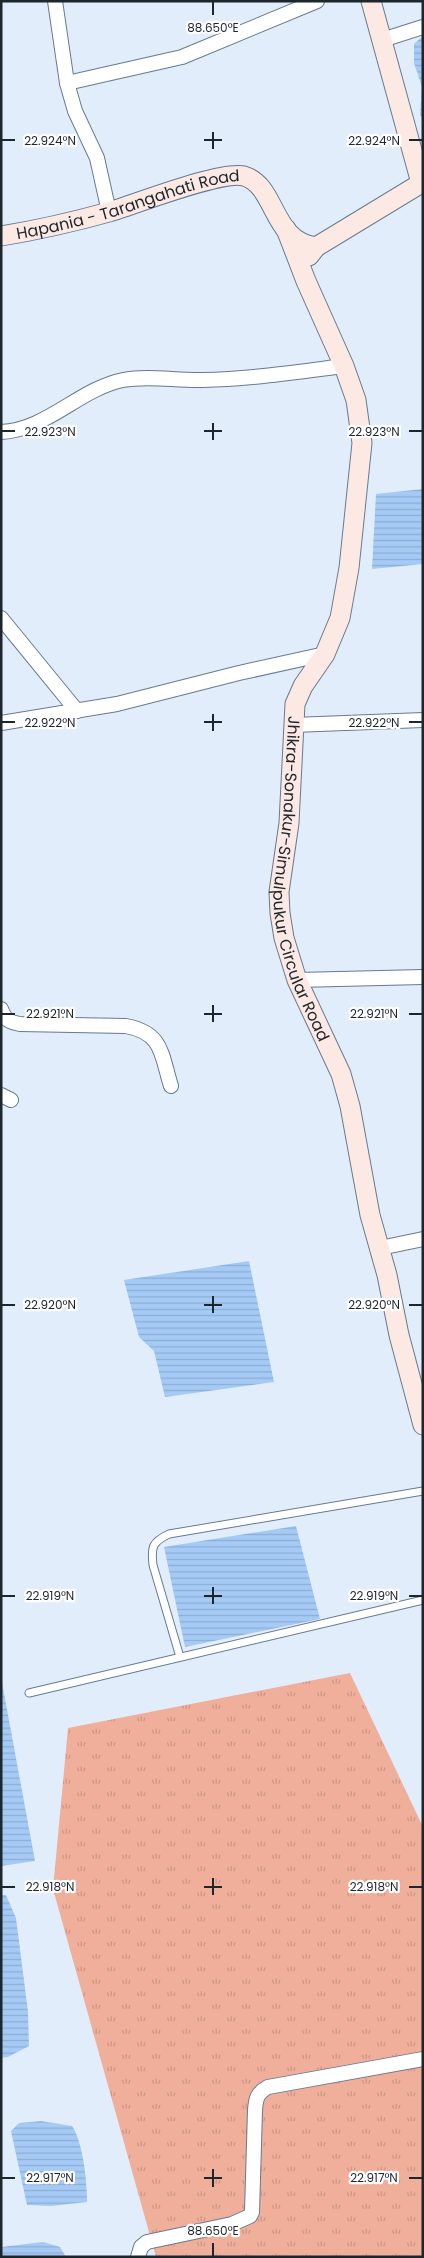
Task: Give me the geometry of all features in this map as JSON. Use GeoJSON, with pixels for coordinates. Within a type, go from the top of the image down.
{"type":"FeatureCollection","features":[{"type":"Feature","properties":{"kind":"street"},"geometry":{"type":"LineString","coordinates":[[55,1],[67,83],[75,111],[97,158],[109,212]]}},
{"type":"Feature","properties":{"kind":"street"},"geometry":{"type":"LineString","coordinates":[[67,83],[182,57],[317,1]]}},
{"type":"Feature","properties":{"kind":"street"},"geometry":{"type":"LineString","coordinates":[[306,281],[305,268],[307,260],[316,247],[422,183],[408,144],[371,1]]}},
{"type":"Feature","properties":{"kind":"street"},"geometry":{"type":"LineString","coordinates":[[382,40],[423,27]]}},
{"type":"Feature","properties":{"kind":"street","name":"Hapania - Tarangahati Road"},"geometry":{"type":"LineString","coordinates":[[1,236],[109,212],[207,180],[229,175],[255,180],[266,195],[274,213],[286,229]]}},
{"type":"Feature","properties":{"kind":"street"},"geometry":{"type":"LineString","coordinates":[[286,229],[300,243],[316,247]]}},
{"type":"Feature","properties":{"kind":"street","name":"Jhikra-Sonakur-Simulpukur Circular Road"},"geometry":{"type":"LineString","coordinates":[[286,229],[306,281],[344,366],[356,400],[362,443],[345,592],[340,618],[325,654],[302,686],[295,704],[289,823],[278,892],[284,938],[297,980],[341,1074],[350,1106],[370,1215],[380,1248],[399,1336],[423,1426]]}},
{"type":"Feature","properties":{"kind":"street"},"geometry":{"type":"LineString","coordinates":[[1,432],[15,431],[31,426],[94,390],[124,380],[231,378],[344,366]]}},
{"type":"Feature","properties":{"kind":"street"},"geometry":{"type":"LineString","coordinates":[[1,618],[77,710]]}},
{"type":"Feature","properties":{"kind":"street"},"geometry":{"type":"LineString","coordinates":[[1,723],[117,704],[239,673],[325,654]]}},
{"type":"Feature","properties":{"kind":"street"},"geometry":{"type":"LineString","coordinates":[[293,724],[423,720]]}},
{"type":"Feature","properties":{"kind":"street"},"geometry":{"type":"LineString","coordinates":[[297,980],[423,977]]}},
{"type":"Feature","properties":{"kind":"street"},"geometry":{"type":"LineString","coordinates":[[1,1009],[5,1023],[126,1026],[142,1029],[153,1036],[160,1048],[171,1086]]}},
{"type":"Feature","properties":{"kind":"street"},"geometry":{"type":"LineString","coordinates":[[380,1248],[423,1239]]}},
{"type":"Feature","properties":{"kind":"street"},"geometry":{"type":"LineString","coordinates":[[138,2257],[140,2247],[147,2242],[232,2224],[250,2216],[252,2212],[256,2098],[260,2091],[268,2087],[423,2059]]}},
{"type":"Feature","properties":{"kind":"lane"},"geometry":{"type":"LineString","coordinates":[[180,1657],[153,1565],[151,1550],[158,1539],[169,1534],[423,1490]]}},
{"type":"Feature","properties":{"kind":"lane"},"geometry":{"type":"LineString","coordinates":[[29,1693],[423,1600]]}},
{"type":"Feature","properties":{"kind":"green space"},"geometry":{"type":"Polygon","coordinates":[[[350,1673],[423,1827],[423,2257],[156,2257],[53,1889],[68,1728],[350,1673]]]}},
{"type":"Feature","properties":{"kind":"water"},"geometry":{"type":"Polygon","coordinates":[[[423,36],[423,118],[420,115],[422,87],[414,63],[414,44],[423,36]]]}},
{"type":"Feature","properties":{"kind":"water"},"geometry":{"type":"Polygon","coordinates":[[[423,489],[423,564],[372,569],[376,494],[423,489]]]}},
{"type":"Feature","properties":{"kind":"water"},"geometry":{"type":"Polygon","coordinates":[[[249,1261],[274,1382],[165,1397],[154,1351],[139,1337],[124,1280],[249,1261]]]}},
{"type":"Feature","properties":{"kind":"water"},"geometry":{"type":"Polygon","coordinates":[[[296,1526],[320,1619],[185,1647],[164,1547],[296,1526]]]}},
{"type":"Feature","properties":{"kind":"water"},"geometry":{"type":"Polygon","coordinates":[[[1,1677],[35,1861],[1,1866],[1,1677]]]}},
{"type":"Feature","properties":{"kind":"water"},"geometry":{"type":"Polygon","coordinates":[[[1,1895],[6,1895],[16,1918],[28,2012],[29,2046],[8,2057],[1,2058],[1,1895]]]}},
{"type":"Feature","properties":{"kind":"water"},"geometry":{"type":"Polygon","coordinates":[[[41,2121],[72,2126],[76,2133],[82,2152],[87,2202],[51,2206],[27,2205],[11,2131],[19,2123],[41,2121]]]}},
{"type":"Feature","properties":{"kind":"water"},"geometry":{"type":"Polygon","coordinates":[[[43,2242],[60,2247],[66,2257],[1,2257],[1,2247],[43,2242]]]}}]}
